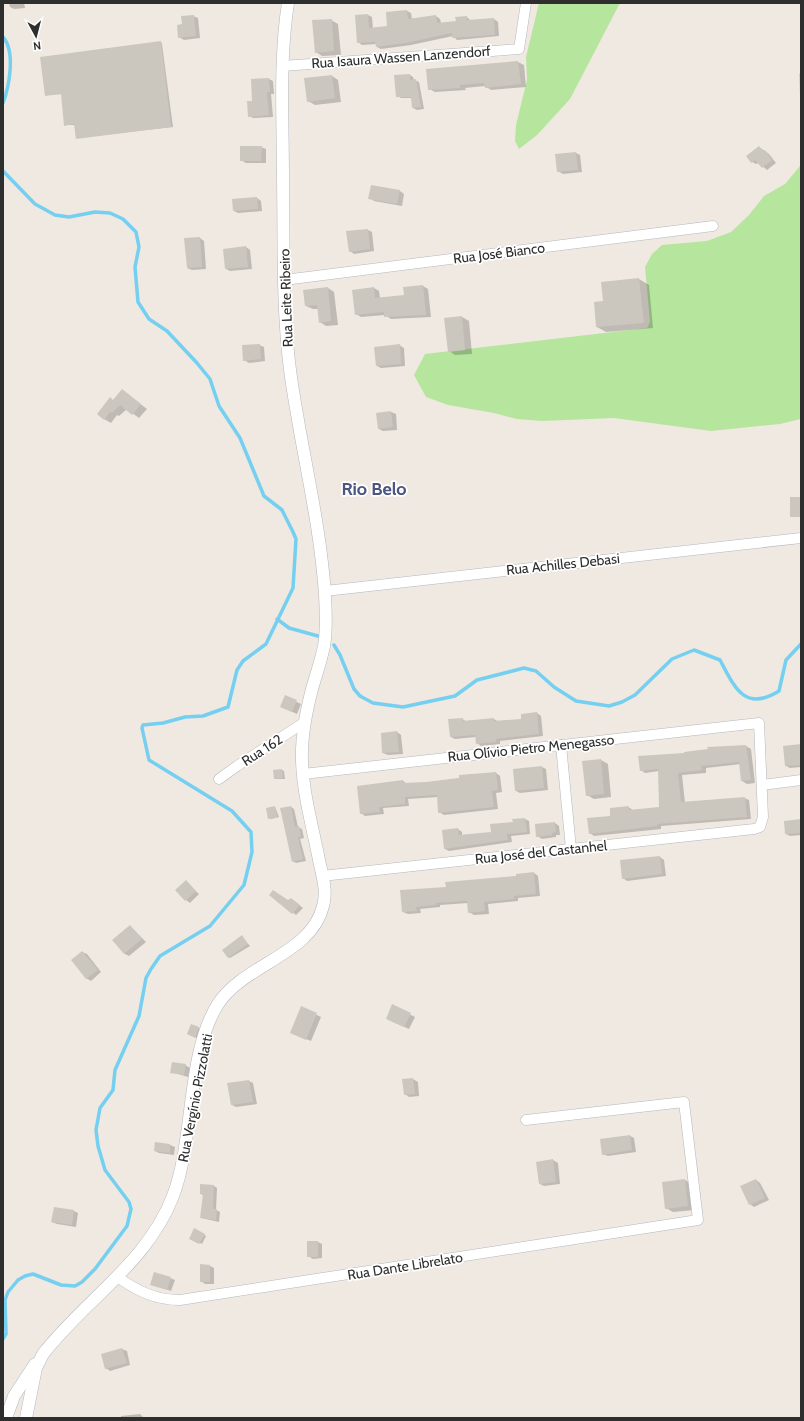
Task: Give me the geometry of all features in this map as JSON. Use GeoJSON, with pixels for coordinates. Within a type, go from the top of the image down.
{"type":"FeatureCollection","features":[{"type":"Feature","properties":{"kind":"street","name":"Rua Leite Ribeiro"},"geometry":{"type":"LineString","coordinates":[[288,3],[282,66],[284,280],[290,368],[319,541],[325,591]]}},
{"type":"Feature","properties":{"kind":"street","name":"Rua Isaura Wassen Lanzendorf"},"geometry":{"type":"LineString","coordinates":[[282,66],[519,49],[526,3]]}},
{"type":"Feature","properties":{"kind":"street","name":"Rua José Bianco"},"geometry":{"type":"LineString","coordinates":[[284,280],[713,226]]}},
{"type":"Feature","properties":{"kind":"street","name":"Rua Achilles Debasi"},"geometry":{"type":"LineString","coordinates":[[325,591],[801,538]]}},
{"type":"Feature","properties":{"kind":"street","name":"Rua Vergínio Pizzolatti"},"geometry":{"type":"LineString","coordinates":[[26,1418],[36,1368],[43,1354],[76,1317],[143,1249],[163,1218],[171,1202],[182,1167],[200,1052],[217,1006],[234,985],[290,948],[310,932],[323,910],[325,900],[322,876],[303,774],[302,758],[305,722],[324,645],[326,629],[325,591]]}},
{"type":"Feature","properties":{"kind":"street","name":"Rua 162"},"geometry":{"type":"LineString","coordinates":[[219,779],[305,722]]}},
{"type":"Feature","properties":{"kind":"street","name":"Rua Olívio Pietro Menegasso"},"geometry":{"type":"LineString","coordinates":[[303,774],[759,723],[762,785]]}},
{"type":"Feature","properties":{"kind":"street"},"geometry":{"type":"LineString","coordinates":[[561,745],[571,849]]}},
{"type":"Feature","properties":{"kind":"street"},"geometry":{"type":"LineString","coordinates":[[762,785],[801,780]]}},
{"type":"Feature","properties":{"kind":"street","name":"Rua José del Castanhel"},"geometry":{"type":"LineString","coordinates":[[322,876],[754,829],[760,827],[763,817],[762,785]]}},
{"type":"Feature","properties":{"kind":"street","name":"Rua Dante Librelato"},"geometry":{"type":"LineString","coordinates":[[117,1277],[138,1291],[151,1297],[166,1300],[180,1300],[698,1220],[684,1102],[526,1120]]}},
{"type":"Feature","properties":{"kind":"street"},"geometry":{"type":"LineString","coordinates":[[6,1418],[14,1396],[43,1354]]}},
{"type":"Feature","properties":{"kind":"green space"},"geometry":{"type":"Polygon","coordinates":[[[539,3],[620,3],[570,99],[537,135],[519,149],[515,141],[516,125],[527,80],[526,57],[539,3]]]}},
{"type":"Feature","properties":{"kind":"green space"},"geometry":{"type":"Polygon","coordinates":[[[801,72],[801,119],[799,74],[801,72]]]}},
{"type":"Feature","properties":{"kind":"green space"},"geometry":{"type":"Polygon","coordinates":[[[801,156],[801,419],[780,424],[711,431],[614,418],[542,421],[517,419],[494,413],[448,405],[426,397],[414,375],[425,354],[647,328],[650,322],[645,267],[652,254],[662,245],[707,241],[731,232],[749,215],[764,196],[785,184],[800,166],[801,156]]]}},
{"type":"Feature","properties":{"kind":"building"},"geometry":{"type":"Polygon","coordinates":[[[407,10],[408,19],[436,15],[437,23],[456,21],[455,17],[467,16],[467,20],[494,18],[495,35],[452,38],[452,33],[406,43],[376,47],[375,42],[357,43],[355,15],[368,14],[369,28],[387,26],[386,12],[407,10]]]}},
{"type":"Feature","properties":{"kind":"building"},"geometry":{"type":"Polygon","coordinates":[[[194,15],[196,36],[178,38],[177,25],[182,24],[181,16],[194,15]]]}},
{"type":"Feature","properties":{"kind":"building"},"geometry":{"type":"Polygon","coordinates":[[[332,19],[334,51],[315,53],[312,20],[332,19]]]}},
{"type":"Feature","properties":{"kind":"building"},"geometry":{"type":"Polygon","coordinates":[[[161,41],[171,127],[76,139],[74,124],[64,126],[61,94],[45,96],[40,57],[161,41]]]}},
{"type":"Feature","properties":{"kind":"building"},"geometry":{"type":"Polygon","coordinates":[[[518,61],[521,84],[485,88],[484,83],[460,85],[460,88],[428,90],[426,69],[518,61]]]}},
{"type":"Feature","properties":{"kind":"building"},"geometry":{"type":"Polygon","coordinates":[[[410,74],[410,80],[416,79],[421,107],[412,108],[411,97],[396,97],[394,75],[410,74]]]}},
{"type":"Feature","properties":{"kind":"building"},"geometry":{"type":"Polygon","coordinates":[[[332,75],[335,98],[307,102],[304,78],[332,75]]]}},
{"type":"Feature","properties":{"kind":"building"},"geometry":{"type":"Polygon","coordinates":[[[269,78],[270,92],[267,92],[269,115],[248,117],[247,101],[252,101],[251,79],[269,78]]]}},
{"type":"Feature","properties":{"kind":"building"},"geometry":{"type":"Polygon","coordinates":[[[240,146],[262,146],[261,161],[240,161],[240,146]]]}},
{"type":"Feature","properties":{"kind":"building"},"geometry":{"type":"Polygon","coordinates":[[[759,146],[763,151],[765,150],[772,160],[762,168],[755,160],[751,163],[746,156],[759,146]]]}},
{"type":"Feature","properties":{"kind":"building"},"geometry":{"type":"Polygon","coordinates":[[[576,152],[578,170],[557,172],[555,154],[576,152]]]}},
{"type":"Feature","properties":{"kind":"building"},"geometry":{"type":"Polygon","coordinates":[[[371,185],[400,190],[397,204],[368,199],[371,185]]]}},
{"type":"Feature","properties":{"kind":"building"},"geometry":{"type":"Polygon","coordinates":[[[257,197],[258,209],[233,211],[232,199],[257,197]]]}},
{"type":"Feature","properties":{"kind":"building"},"geometry":{"type":"Polygon","coordinates":[[[368,229],[370,249],[349,252],[346,231],[368,229]]]}},
{"type":"Feature","properties":{"kind":"building"},"geometry":{"type":"Polygon","coordinates":[[[200,237],[202,267],[187,268],[184,238],[200,237]]]}},
{"type":"Feature","properties":{"kind":"building"},"geometry":{"type":"Polygon","coordinates":[[[246,246],[248,267],[225,269],[223,249],[246,246]]]}},
{"type":"Feature","properties":{"kind":"building"},"geometry":{"type":"Polygon","coordinates":[[[639,278],[644,323],[596,327],[594,302],[603,301],[601,282],[639,278]]]}},
{"type":"Feature","properties":{"kind":"building"},"geometry":{"type":"Polygon","coordinates":[[[423,285],[426,315],[384,317],[384,312],[355,315],[352,290],[374,287],[375,298],[404,295],[403,287],[423,285]]]}},
{"type":"Feature","properties":{"kind":"building"},"geometry":{"type":"Polygon","coordinates":[[[328,287],[331,321],[319,323],[317,305],[305,306],[303,290],[328,287]]]}},
{"type":"Feature","properties":{"kind":"building"},"geometry":{"type":"Polygon","coordinates":[[[462,316],[465,350],[448,352],[444,318],[462,316]]]}},
{"type":"Feature","properties":{"kind":"building"},"geometry":{"type":"Polygon","coordinates":[[[260,344],[261,359],[243,361],[242,345],[260,344]]]}},
{"type":"Feature","properties":{"kind":"building"},"geometry":{"type":"Polygon","coordinates":[[[400,344],[401,364],[376,366],[374,347],[400,344]]]}},
{"type":"Feature","properties":{"kind":"building"},"geometry":{"type":"Polygon","coordinates":[[[122,389],[141,404],[132,415],[120,405],[112,413],[110,412],[104,420],[97,414],[110,397],[113,400],[122,389]]]}},
{"type":"Feature","properties":{"kind":"building"},"geometry":{"type":"Polygon","coordinates":[[[391,411],[393,427],[378,429],[376,413],[391,411]]]}},
{"type":"Feature","properties":{"kind":"building"},"geometry":{"type":"Polygon","coordinates":[[[790,497],[801,497],[801,517],[790,517],[790,497]]]}},
{"type":"Feature","properties":{"kind":"building"},"geometry":{"type":"Polygon","coordinates":[[[285,695],[297,700],[292,712],[280,707],[285,695]]]}},
{"type":"Feature","properties":{"kind":"building"},"geometry":{"type":"Polygon","coordinates":[[[537,712],[539,734],[496,739],[496,742],[476,744],[475,735],[450,737],[448,719],[463,718],[463,721],[494,718],[494,721],[521,719],[521,714],[537,712]]]}},
{"type":"Feature","properties":{"kind":"building"},"geometry":{"type":"Polygon","coordinates":[[[397,731],[399,752],[382,753],[381,733],[397,731]]]}},
{"type":"Feature","properties":{"kind":"building"},"geometry":{"type":"Polygon","coordinates":[[[801,744],[801,765],[785,766],[783,746],[801,744]]]}},
{"type":"Feature","properties":{"kind":"building"},"geometry":{"type":"Polygon","coordinates":[[[746,745],[751,780],[741,781],[739,762],[701,766],[702,770],[678,773],[681,802],[745,797],[747,817],[657,824],[657,826],[589,834],[587,818],[610,816],[610,808],[629,806],[629,810],[659,807],[658,769],[640,771],[638,756],[684,753],[708,749],[707,747],[746,745]]]}},
{"type":"Feature","properties":{"kind":"building"},"geometry":{"type":"Polygon","coordinates":[[[601,759],[604,794],[586,796],[582,761],[601,759]]]}},
{"type":"Feature","properties":{"kind":"building"},"geometry":{"type":"Polygon","coordinates":[[[542,766],[544,788],[515,791],[513,769],[542,766]]]}},
{"type":"Feature","properties":{"kind":"building"},"geometry":{"type":"Polygon","coordinates":[[[282,769],[283,778],[274,779],[273,770],[282,769]]]}},
{"type":"Feature","properties":{"kind":"building"},"geometry":{"type":"Polygon","coordinates":[[[496,772],[498,790],[492,791],[494,807],[438,813],[437,795],[405,797],[405,804],[379,807],[380,812],[360,814],[357,786],[403,780],[403,783],[426,782],[459,778],[459,775],[496,772]]]}},
{"type":"Feature","properties":{"kind":"building"},"geometry":{"type":"Polygon","coordinates":[[[275,806],[277,817],[268,819],[266,808],[275,806]]]}},
{"type":"Feature","properties":{"kind":"building"},"geometry":{"type":"Polygon","coordinates":[[[291,806],[295,827],[299,826],[301,837],[298,837],[303,859],[292,862],[280,808],[291,806]]]}},
{"type":"Feature","properties":{"kind":"building"},"geometry":{"type":"Polygon","coordinates":[[[525,818],[527,832],[507,834],[508,840],[444,849],[442,830],[458,828],[459,835],[491,832],[490,824],[513,822],[512,819],[525,818]]]}},
{"type":"Feature","properties":{"kind":"building"},"geometry":{"type":"Polygon","coordinates":[[[801,819],[801,833],[785,834],[784,821],[801,819]]]}},
{"type":"Feature","properties":{"kind":"building"},"geometry":{"type":"Polygon","coordinates":[[[555,822],[556,832],[552,833],[552,835],[536,837],[535,824],[555,822]]]}},
{"type":"Feature","properties":{"kind":"building"},"geometry":{"type":"Polygon","coordinates":[[[660,856],[662,874],[622,879],[620,860],[660,856]]]}},
{"type":"Feature","properties":{"kind":"building"},"geometry":{"type":"Polygon","coordinates":[[[534,872],[536,894],[514,896],[514,899],[484,902],[485,911],[468,913],[467,901],[436,903],[436,905],[416,907],[417,911],[402,912],[400,890],[446,887],[445,882],[516,876],[516,874],[534,872]]]}},
{"type":"Feature","properties":{"kind":"building"},"geometry":{"type":"Polygon","coordinates":[[[186,880],[196,891],[185,901],[175,890],[186,880]]]}},
{"type":"Feature","properties":{"kind":"building"},"geometry":{"type":"Polygon","coordinates":[[[273,890],[288,900],[291,898],[300,905],[292,914],[269,895],[273,890]]]}},
{"type":"Feature","properties":{"kind":"building"},"geometry":{"type":"Polygon","coordinates":[[[130,925],[142,939],[124,954],[112,940],[130,925]]]}},
{"type":"Feature","properties":{"kind":"building"},"geometry":{"type":"Polygon","coordinates":[[[242,935],[248,944],[228,958],[222,950],[242,935]]]}},
{"type":"Feature","properties":{"kind":"building"},"geometry":{"type":"Polygon","coordinates":[[[82,951],[98,970],[86,979],[71,960],[82,951]]]}},
{"type":"Feature","properties":{"kind":"building"},"geometry":{"type":"Polygon","coordinates":[[[392,1004],[411,1013],[404,1027],[386,1019],[392,1004]]]}},
{"type":"Feature","properties":{"kind":"building"},"geometry":{"type":"Polygon","coordinates":[[[301,1006],[317,1013],[306,1040],[290,1033],[301,1006]]]}},
{"type":"Feature","properties":{"kind":"building"},"geometry":{"type":"Polygon","coordinates":[[[191,1024],[199,1027],[195,1038],[187,1034],[191,1024]]]}},
{"type":"Feature","properties":{"kind":"building"},"geometry":{"type":"Polygon","coordinates":[[[172,1062],[186,1064],[184,1075],[170,1073],[172,1062]]]}},
{"type":"Feature","properties":{"kind":"building"},"geometry":{"type":"Polygon","coordinates":[[[413,1078],[415,1094],[404,1095],[402,1079],[413,1078]]]}},
{"type":"Feature","properties":{"kind":"building"},"geometry":{"type":"Polygon","coordinates":[[[249,1080],[253,1102],[231,1105],[227,1083],[249,1080]]]}},
{"type":"Feature","properties":{"kind":"building"},"geometry":{"type":"Polygon","coordinates":[[[630,1135],[632,1150],[602,1155],[600,1139],[630,1135]]]}},
{"type":"Feature","properties":{"kind":"building"},"geometry":{"type":"Polygon","coordinates":[[[155,1142],[170,1144],[170,1153],[154,1151],[155,1142]]]}},
{"type":"Feature","properties":{"kind":"building"},"geometry":{"type":"Polygon","coordinates":[[[553,1159],[556,1182],[539,1184],[536,1162],[553,1159]]]}},
{"type":"Feature","properties":{"kind":"building"},"geometry":{"type":"Polygon","coordinates":[[[685,1179],[688,1206],[665,1209],[662,1182],[685,1179]]]}},
{"type":"Feature","properties":{"kind":"building"},"geometry":{"type":"Polygon","coordinates":[[[756,1179],[765,1198],[749,1205],[740,1186],[756,1179]]]}},
{"type":"Feature","properties":{"kind":"building"},"geometry":{"type":"Polygon","coordinates":[[[200,1184],[214,1185],[213,1209],[217,1209],[216,1220],[200,1218],[203,1194],[200,1194],[200,1184]]]}},
{"type":"Feature","properties":{"kind":"building"},"geometry":{"type":"Polygon","coordinates":[[[54,1207],[74,1210],[72,1225],[51,1222],[54,1207]]]}},
{"type":"Feature","properties":{"kind":"building"},"geometry":{"type":"Polygon","coordinates":[[[194,1228],[205,1234],[199,1244],[189,1239],[194,1228]]]}},
{"type":"Feature","properties":{"kind":"building"},"geometry":{"type":"Polygon","coordinates":[[[307,1241],[318,1241],[318,1257],[307,1257],[307,1241]]]}},
{"type":"Feature","properties":{"kind":"building"},"geometry":{"type":"Polygon","coordinates":[[[200,1264],[210,1265],[210,1282],[200,1282],[200,1264]]]}},
{"type":"Feature","properties":{"kind":"building"},"geometry":{"type":"Polygon","coordinates":[[[154,1272],[171,1277],[167,1290],[150,1285],[154,1272]]]}},
{"type":"Feature","properties":{"kind":"building"},"geometry":{"type":"Polygon","coordinates":[[[122,1348],[127,1363],[105,1369],[101,1354],[122,1348]]]}},
{"type":"Feature","properties":{"kind":"waterway"},"geometry":{"type":"LineString","coordinates":[[3,37],[7,43],[10,60],[9,79],[3,103]]}},
{"type":"Feature","properties":{"kind":"waterway"},"geometry":{"type":"LineString","coordinates":[[3,171],[35,204],[55,215],[69,217],[95,212],[110,213],[123,219],[136,232],[139,247],[135,267],[138,302],[149,319],[167,331],[210,379],[219,406],[240,438],[264,496],[282,510],[296,539],[293,588],[266,644],[243,661],[237,670],[228,707],[203,716],[185,717],[163,723],[143,725],[142,728],[149,760],[232,811],[251,832],[252,852],[244,885],[210,926],[160,956],[151,969],[146,978],[139,1016],[115,1070],[113,1090],[100,1108],[96,1130],[98,1146],[105,1170],[129,1202],[131,1209],[127,1226],[95,1269],[82,1282],[75,1286],[61,1285],[33,1274],[18,1280],[8,1292],[5,1300],[6,1334],[3,1339]]}},
{"type":"Feature","properties":{"kind":"waterway"},"geometry":{"type":"LineString","coordinates":[[277,619],[289,628],[318,636]]}},
{"type":"Feature","properties":{"kind":"waterway"},"geometry":{"type":"LineString","coordinates":[[334,645],[340,655],[354,689],[360,696],[373,703],[403,707],[455,696],[477,680],[524,668],[536,671],[554,687],[576,701],[609,706],[622,702],[635,695],[672,659],[694,650],[720,660],[730,679],[742,694],[749,698],[757,699],[767,697],[779,691],[786,660],[801,644]]}},
{"type":"Feature","properties":{"kind":"district","name":"Rio Belo"},"geometry":{"type":"Point","coordinates":[374,489]}}]}
